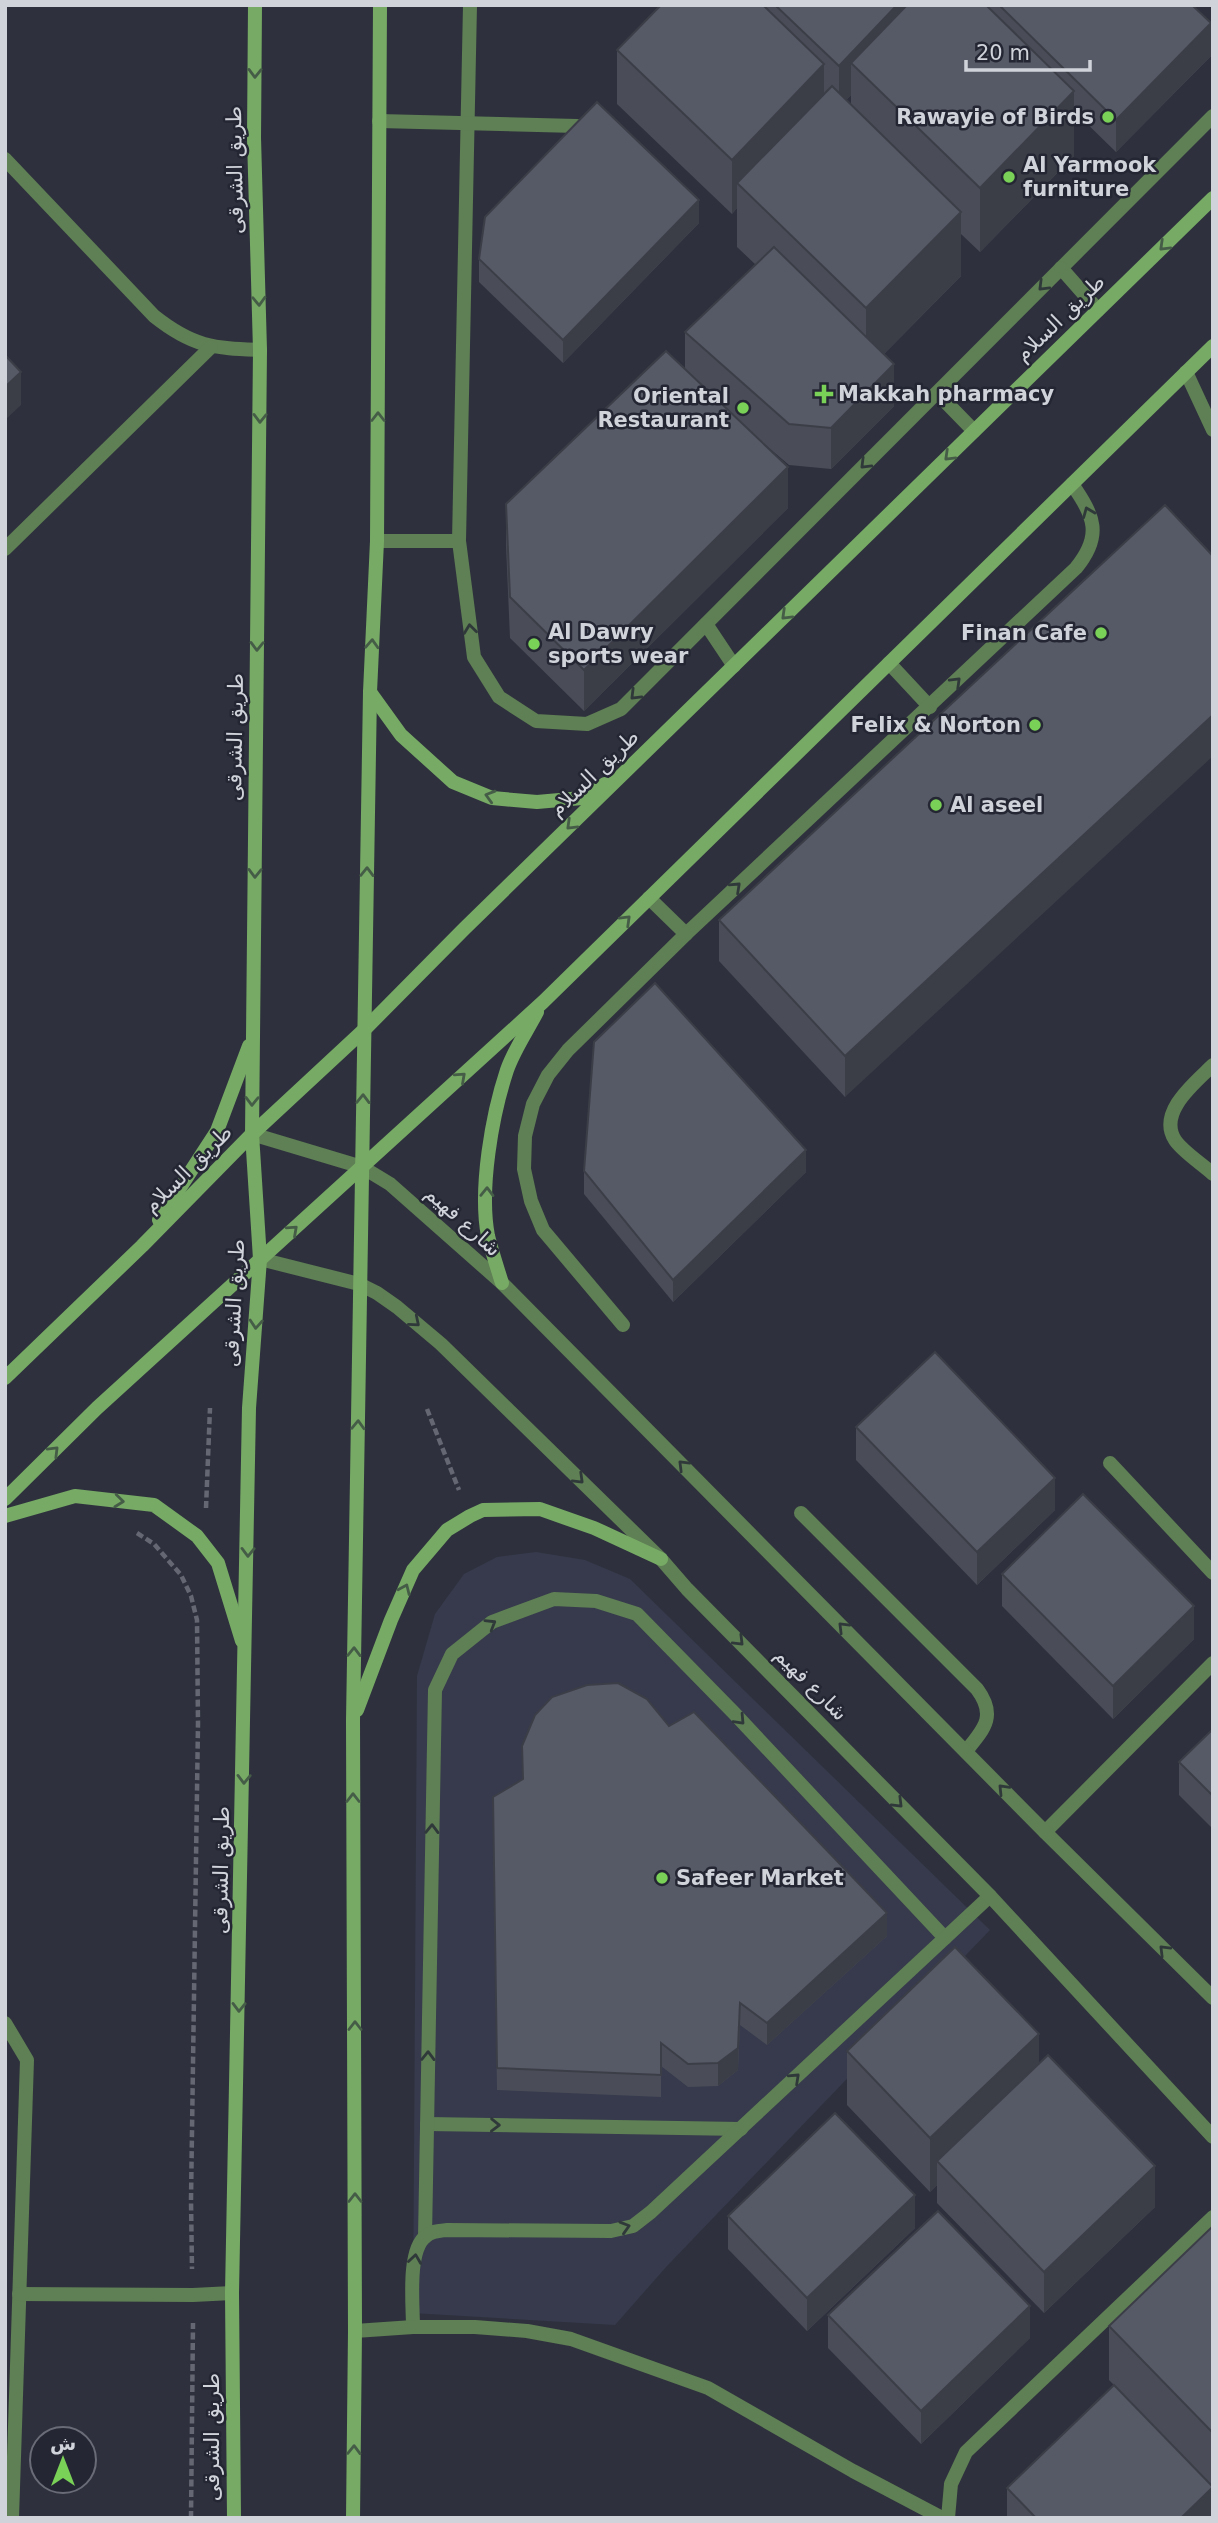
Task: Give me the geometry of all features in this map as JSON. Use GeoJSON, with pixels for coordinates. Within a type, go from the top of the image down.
{"type":"FeatureCollection","features":[{"type":"Feature","properties":{"kind":"main road","name":"طريق الشرقى"},"geometry":{"type":"LineString","coordinates":[[234,2518],[232,2293],[250,1408],[260,1259],[252,1134],[260,350],[254,138],[255,5]]}},
{"type":"Feature","properties":{"kind":"main road"},"geometry":{"type":"LineString","coordinates":[[353,2518],[353,1721],[370,692],[377,541],[380,5]]}},
{"type":"Feature","properties":{"kind":"main road","name":"طريق السلام"},"geometry":{"type":"LineString","coordinates":[[5,1378],[1213,198]]}},
{"type":"Feature","properties":{"kind":"main road"},"geometry":{"type":"LineString","coordinates":[[5,1499],[106,1400],[543,1002],[1213,346]]}},
{"type":"Feature","properties":{"kind":"main road"},"geometry":{"type":"LineString","coordinates":[[370,692],[401,734],[453,782],[492,798],[537,802],[582,797],[625,773]]}},
{"type":"Feature","properties":{"kind":"main road"},"geometry":{"type":"LineString","coordinates":[[502,1283],[488,1234],[486,1192],[489,1150],[496,1108],[508,1068],[543,1002]]}},
{"type":"Feature","properties":{"kind":"main road"},"geometry":{"type":"LineString","coordinates":[[142,1246],[217,1131],[253,1035]]}},
{"type":"Feature","properties":{"kind":"main road"},"geometry":{"type":"LineString","coordinates":[[5,1516],[75,1496],[154,1505],[197,1536],[218,1563],[246,1655]]}},
{"type":"Feature","properties":{"kind":"main road"},"geometry":{"type":"LineString","coordinates":[[353,1721],[391,1619],[413,1570],[447,1530],[470,1516],[483,1510],[540,1509],[594,1528],[660,1559]]}},
{"type":"Feature","properties":{"kind":"street"},"geometry":{"type":"LineString","coordinates":[[470,5],[459,541],[474,657],[499,697],[536,721],[587,724],[621,709],[1213,117]]}},
{"type":"Feature","properties":{"kind":"street"},"geometry":{"type":"LineString","coordinates":[[379,121],[577,127]]}},
{"type":"Feature","properties":{"kind":"street"},"geometry":{"type":"LineString","coordinates":[[5,159],[154,316],[171,330],[190,341],[211,347],[260,350]]}},
{"type":"Feature","properties":{"kind":"street"},"geometry":{"type":"LineString","coordinates":[[1062,268],[1098,310]]}},
{"type":"Feature","properties":{"kind":"street"},"geometry":{"type":"LineString","coordinates":[[5,549],[211,347]]}},
{"type":"Feature","properties":{"kind":"street"},"geometry":{"type":"LineString","coordinates":[[1186,372],[1213,430]]}},
{"type":"Feature","properties":{"kind":"street"},"geometry":{"type":"LineString","coordinates":[[937,393],[974,431]]}},
{"type":"Feature","properties":{"kind":"street"},"geometry":{"type":"LineString","coordinates":[[623,1325],[543,1230],[531,1200],[524,1169],[525,1136],[533,1104],[548,1075],[569,1050],[686,934],[1076,568],[1087,554],[1093,538],[1092,520],[1086,504],[1072,484]]}},
{"type":"Feature","properties":{"kind":"street"},"geometry":{"type":"LineString","coordinates":[[377,541],[459,541]]}},
{"type":"Feature","properties":{"kind":"street"},"geometry":{"type":"LineString","coordinates":[[706,624],[734,666]]}},
{"type":"Feature","properties":{"kind":"street"},"geometry":{"type":"LineString","coordinates":[[889,663],[930,707]]}},
{"type":"Feature","properties":{"kind":"street"},"geometry":{"type":"LineString","coordinates":[[649,898],[686,934]]}},
{"type":"Feature","properties":{"kind":"street"},"geometry":{"type":"LineString","coordinates":[[1213,1065],[1178,1101],[1171,1120],[1174,1139],[1213,1174]]}},
{"type":"Feature","properties":{"kind":"street","name":"شارع فهيم"},"geometry":{"type":"LineString","coordinates":[[252,1134],[362,1167],[390,1184],[502,1283],[1213,1998]]}},
{"type":"Feature","properties":{"kind":"street","name":"شارع فهيم"},"geometry":{"type":"LineString","coordinates":[[260,1259],[359,1284],[397,1307],[441,1344],[660,1559],[990,1896],[1213,2137]]}},
{"type":"Feature","properties":{"kind":"street"},"geometry":{"type":"LineString","coordinates":[[1110,1463],[1213,1573]]}},
{"type":"Feature","properties":{"kind":"street"},"geometry":{"type":"LineString","coordinates":[[801,1513],[985,1700],[988,1714],[985,1728],[966,1751]]}},
{"type":"Feature","properties":{"kind":"street"},"geometry":{"type":"LineString","coordinates":[[425,2236],[435,1690],[453,1654],[492,1622],[554,1600],[596,1601],[637,1614],[945,1938]]}},
{"type":"Feature","properties":{"kind":"street"},"geometry":{"type":"LineString","coordinates":[[1045,1832],[1213,1663]]}},
{"type":"Feature","properties":{"kind":"street"},"geometry":{"type":"LineString","coordinates":[[413,2327],[414,2257],[425,2236],[447,2230],[611,2231],[633,2226],[990,1896]]}},
{"type":"Feature","properties":{"kind":"street"},"geometry":{"type":"LineString","coordinates":[[5,2024],[27,2060],[19,2294],[10,2417],[12,2518]]}},
{"type":"Feature","properties":{"kind":"street"},"geometry":{"type":"LineString","coordinates":[[427,2124],[741,2129]]}},
{"type":"Feature","properties":{"kind":"street"},"geometry":{"type":"LineString","coordinates":[[948,2518],[951,2484],[966,2452],[1213,2217]]}},
{"type":"Feature","properties":{"kind":"street"},"geometry":{"type":"LineString","coordinates":[[19,2294],[232,2293]]}},
{"type":"Feature","properties":{"kind":"street"},"geometry":{"type":"LineString","coordinates":[[355,2331],[475,2327],[527,2331],[571,2339],[708,2388],[853,2471],[942,2518]]}},
{"type":"Feature","properties":{"kind":"path"},"geometry":{"type":"LineString","coordinates":[[194,1506],[205,1511],[210,1408]]}},
{"type":"Feature","properties":{"kind":"path"},"geometry":{"type":"LineString","coordinates":[[427,1409],[470,1516]]}},
{"type":"Feature","properties":{"kind":"path"},"geometry":{"type":"LineString","coordinates":[[154,1505],[137,1533],[154,1544],[181,1574],[197,1619],[191,2200],[191,2518]]}},
{"type":"Feature","properties":{"kind":"shaded area"},"geometry":{"type":"Polygon","coordinates":[[[536,1552],[585,1560],[630,1579],[990,1930],[667,2266],[615,2325],[413,2313],[417,1676],[435,1614],[464,1574],[497,1557],[536,1552]]]}},
{"type":"Feature","properties":{"kind":"building"},"geometry":{"type":"Polygon","coordinates":[[[661,5],[763,5],[824,64],[732,160],[617,50],[661,5]]]}},
{"type":"Feature","properties":{"kind":"building"},"geometry":{"type":"Polygon","coordinates":[[[775,5],[897,5],[839,66],[775,5]]]}},
{"type":"Feature","properties":{"kind":"building"},"geometry":{"type":"Polygon","coordinates":[[[907,5],[986,5],[1074,91],[980,188],[851,63],[907,5]]]}},
{"type":"Feature","properties":{"kind":"building"},"geometry":{"type":"Polygon","coordinates":[[[999,5],[1192,5],[1211,23],[1116,120],[999,5]]]}},
{"type":"Feature","properties":{"kind":"building"},"geometry":{"type":"Polygon","coordinates":[[[832,86],[961,212],[866,308],[737,183],[832,86]]]}},
{"type":"Feature","properties":{"kind":"building"},"geometry":{"type":"Polygon","coordinates":[[[597,102],[699,200],[563,340],[479,259],[485,217],[597,102]]]}},
{"type":"Feature","properties":{"kind":"building"},"geometry":{"type":"Polygon","coordinates":[[[774,247],[894,364],[831,428],[789,424],[685,332],[774,247]]]}},
{"type":"Feature","properties":{"kind":"building"},"geometry":{"type":"Polygon","coordinates":[[[666,351],[788,467],[584,670],[510,597],[506,504],[666,351]]]}},
{"type":"Feature","properties":{"kind":"building"},"geometry":{"type":"Polygon","coordinates":[[[5,355],[21,372],[5,387],[5,355]]]}},
{"type":"Feature","properties":{"kind":"building"},"geometry":{"type":"Polygon","coordinates":[[[1165,505],[1213,556],[1213,715],[845,1056],[719,920],[1165,505]]]}},
{"type":"Feature","properties":{"kind":"building"},"geometry":{"type":"Polygon","coordinates":[[[655,983],[806,1150],[673,1280],[584,1171],[594,1042],[655,983]]]}},
{"type":"Feature","properties":{"kind":"building"},"geometry":{"type":"Polygon","coordinates":[[[935,1352],[1055,1478],[977,1552],[856,1427],[935,1352]]]}},
{"type":"Feature","properties":{"kind":"building"},"geometry":{"type":"Polygon","coordinates":[[[1083,1494],[1194,1606],[1113,1686],[1002,1574],[1083,1494]]]}},
{"type":"Feature","properties":{"kind":"building","name":"Safeer Market"},"geometry":{"type":"Polygon","coordinates":[[[618,1683],[647,1699],[669,1726],[694,1712],[887,1913],[767,2023],[740,2003],[738,2048],[718,2063],[688,2064],[661,2043],[661,2075],[497,2068],[493,1797],[523,1779],[522,1746],[535,1715],[552,1697],[587,1685],[618,1683]]]}},
{"type":"Feature","properties":{"kind":"building"},"geometry":{"type":"Polygon","coordinates":[[[1213,1729],[1213,1796],[1179,1762],[1213,1729]]]}},
{"type":"Feature","properties":{"kind":"building"},"geometry":{"type":"Polygon","coordinates":[[[955,1947],[1039,2034],[930,2138],[847,2051],[955,1947]]]}},
{"type":"Feature","properties":{"kind":"building"},"geometry":{"type":"Polygon","coordinates":[[[1048,2055],[1155,2166],[1044,2272],[937,2161],[1048,2055]]]}},
{"type":"Feature","properties":{"kind":"building"},"geometry":{"type":"Polygon","coordinates":[[[835,2113],[915,2195],[807,2298],[728,2216],[835,2113]]]}},
{"type":"Feature","properties":{"kind":"building"},"geometry":{"type":"Polygon","coordinates":[[[938,2211],[1030,2306],[921,2411],[828,2315],[938,2211]]]}},
{"type":"Feature","properties":{"kind":"building"},"geometry":{"type":"Polygon","coordinates":[[[1213,2226],[1213,2433],[1109,2326],[1213,2226]]]}},
{"type":"Feature","properties":{"kind":"building"},"geometry":{"type":"Polygon","coordinates":[[[1114,2385],[1213,2487],[1181,2518],[1036,2518],[1007,2488],[1114,2385]]]}},
{"type":"Feature","properties":{"kind":"place","name":"Rawayie of Birds"},"geometry":{"type":"Point","coordinates":[1108,117]}},
{"type":"Feature","properties":{"kind":"place","name":"Al Yarmook furniture"},"geometry":{"type":"Point","coordinates":[1009,177]}},
{"type":"Feature","properties":{"kind":"place","name":"Makkah pharmacy"},"geometry":{"type":"Point","coordinates":[824,394]}},
{"type":"Feature","properties":{"kind":"place","name":"Oriental Restaurant"},"geometry":{"type":"Point","coordinates":[743,408]}},
{"type":"Feature","properties":{"kind":"place","name":"Finan Cafe"},"geometry":{"type":"Point","coordinates":[1101,633]}},
{"type":"Feature","properties":{"kind":"place","name":"Al Dawry sports wear"},"geometry":{"type":"Point","coordinates":[534,644]}},
{"type":"Feature","properties":{"kind":"place","name":"Felix & Norton"},"geometry":{"type":"Point","coordinates":[1035,725]}},
{"type":"Feature","properties":{"kind":"place","name":"Al aseel"},"geometry":{"type":"Point","coordinates":[936,805]}},
{"type":"Feature","properties":{"kind":"place","name":"Safeer Market"},"geometry":{"type":"Point","coordinates":[662,1878]}}]}
